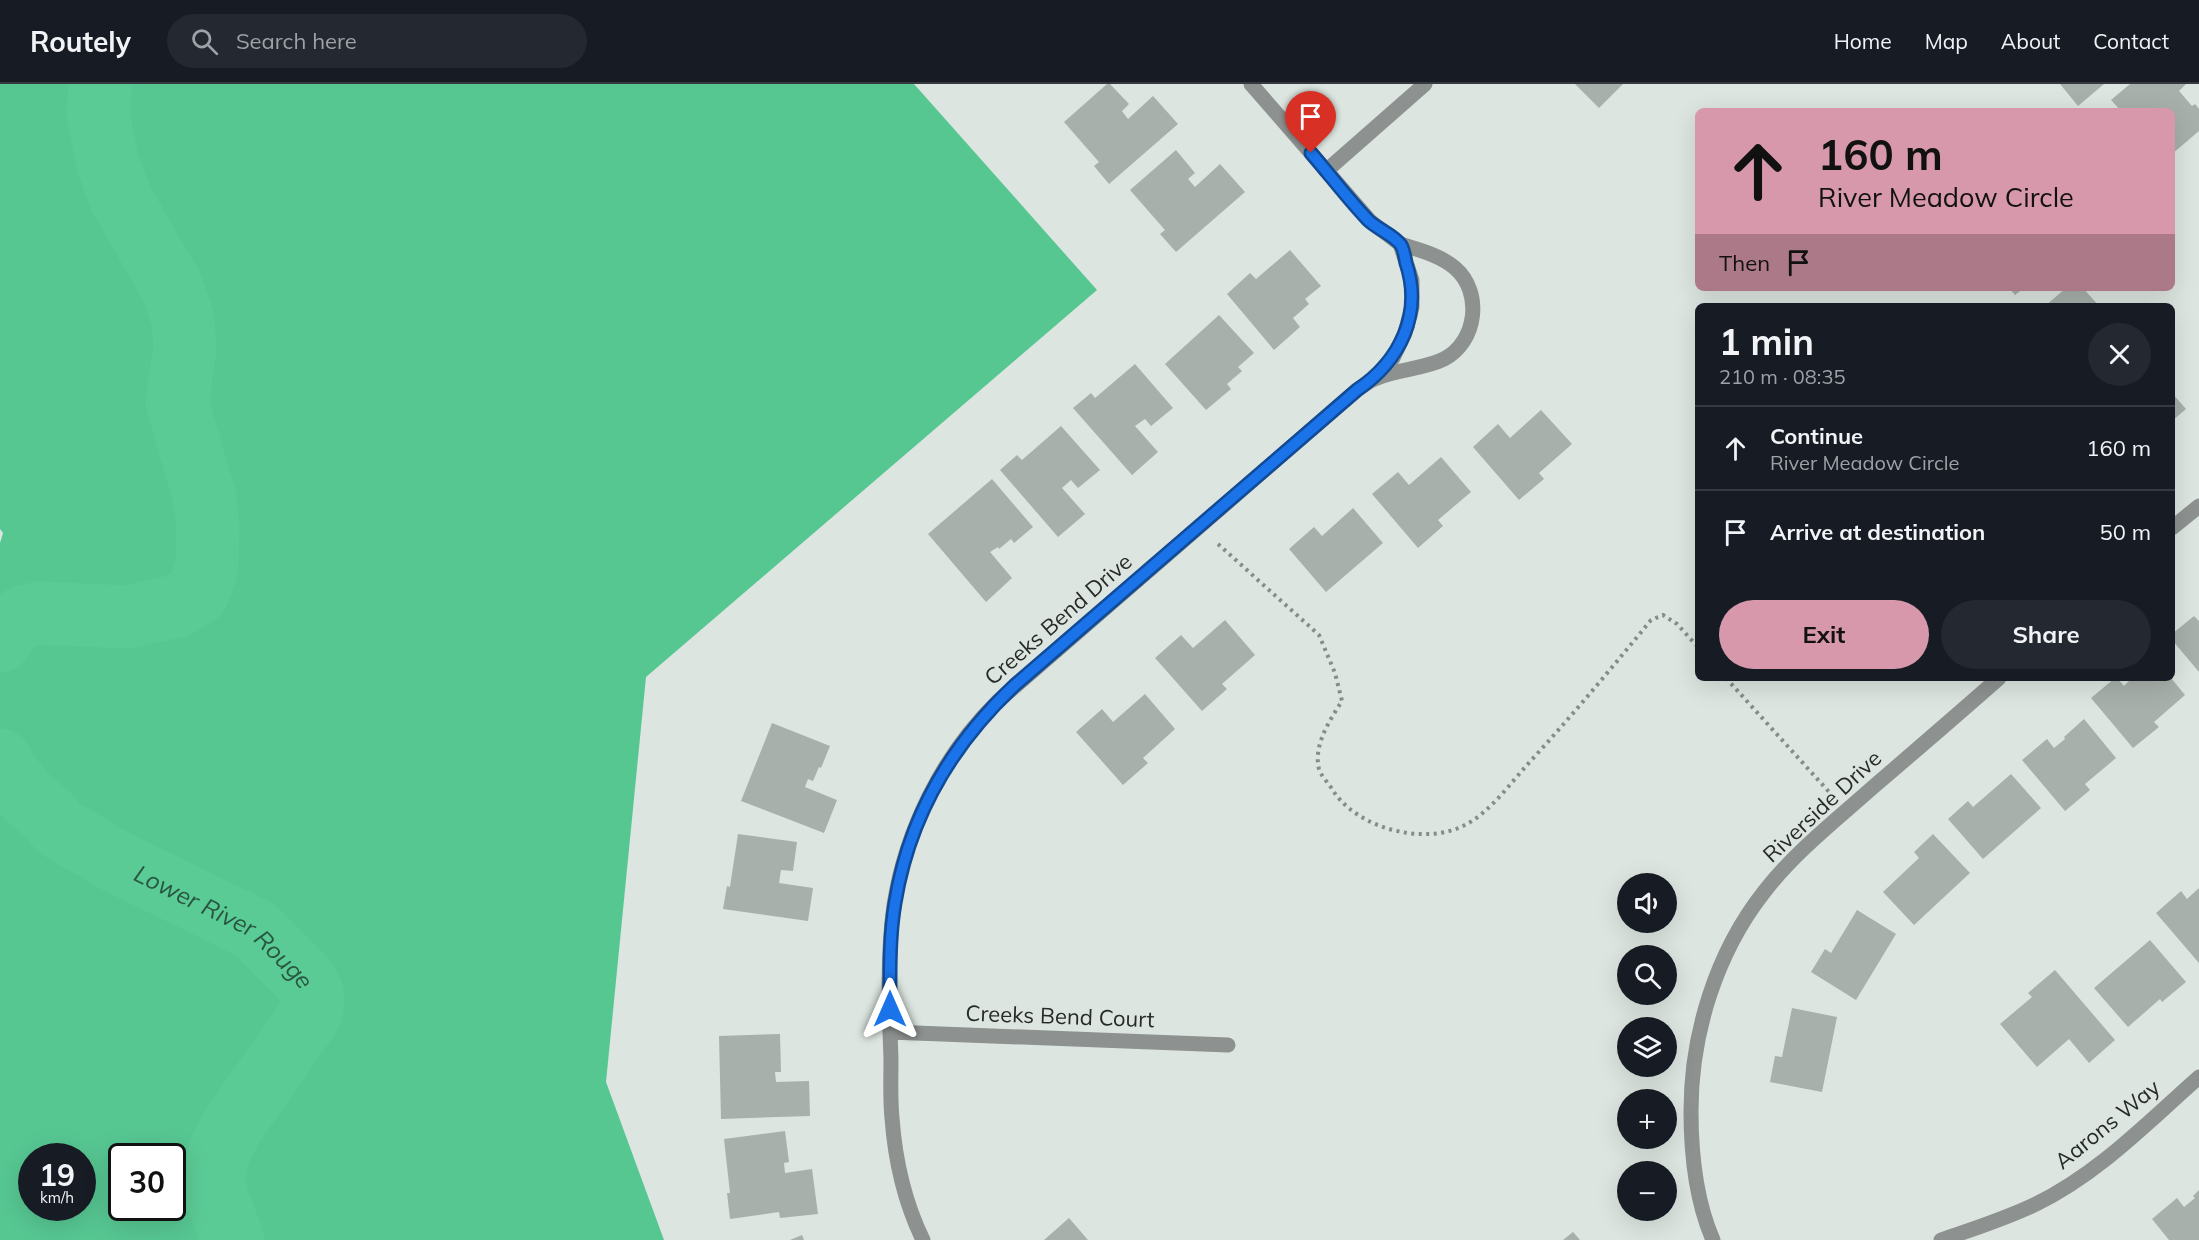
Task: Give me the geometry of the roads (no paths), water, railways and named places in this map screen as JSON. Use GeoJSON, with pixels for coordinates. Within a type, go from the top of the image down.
{"type":"FeatureCollection","features":[{"type":"Feature","properties":{"kind":"street","name":"Creeks Bend Drive"},"geometry":{"type":"LineString","coordinates":[[923,1240],[902,1179],[892,1117],[891,941],[894,903],[914,830],[926,801],[944,769],[965,738],[997,702],[1357,390],[1375,378],[1444,359],[1459,347],[1471,327],[1474,308],[1470,289],[1457,269],[1442,258],[1400,244],[1370,221],[1251,84]]}},
{"type":"Feature","properties":{"kind":"street"},"geometry":{"type":"LineString","coordinates":[[1326,171],[1425,84]]}},
{"type":"Feature","properties":{"kind":"street"},"geometry":{"type":"LineString","coordinates":[[1375,378],[1393,358],[1405,333],[1412,307],[1412,280],[1400,244]]}},
{"type":"Feature","properties":{"kind":"street"},"geometry":{"type":"LineString","coordinates":[[2175,526],[2199,506]]}},
{"type":"Feature","properties":{"kind":"street","name":"Riverside Drive"},"geometry":{"type":"LineString","coordinates":[[1713,1240],[1697,1185],[1691,1136],[1691,1086],[1698,1037],[1712,989],[1731,944],[1764,892],[1805,847],[1996,681]]}},
{"type":"Feature","properties":{"kind":"street","name":"Creeks Bend Court"},"geometry":{"type":"LineString","coordinates":[[890,1032],[1228,1045]]}},
{"type":"Feature","properties":{"kind":"street","name":"Aarons Way"},"geometry":{"type":"LineString","coordinates":[[1941,1240],[2037,1204],[2069,1185],[2104,1161],[2199,1077]]}},
{"type":"Feature","properties":{"kind":"waterway","name":"Lower River Rouge"},"geometry":{"type":"LineString","coordinates":[[0,641],[14,623],[23,617],[40,613],[127,617],[177,606],[197,594],[207,565],[208,528],[205,499],[177,402],[185,349],[183,319],[172,287],[121,199],[107,161],[98,113],[100,84]]}},
{"type":"Feature","properties":{"kind":"waterway","name":"Lower River Rouge"},"geometry":{"type":"LineString","coordinates":[[0,760],[25,795],[59,828],[119,863],[254,929],[304,979],[312,992],[313,1005],[310,1015],[231,1128],[220,1150],[214,1174],[216,1195],[233,1240]]}}]}
